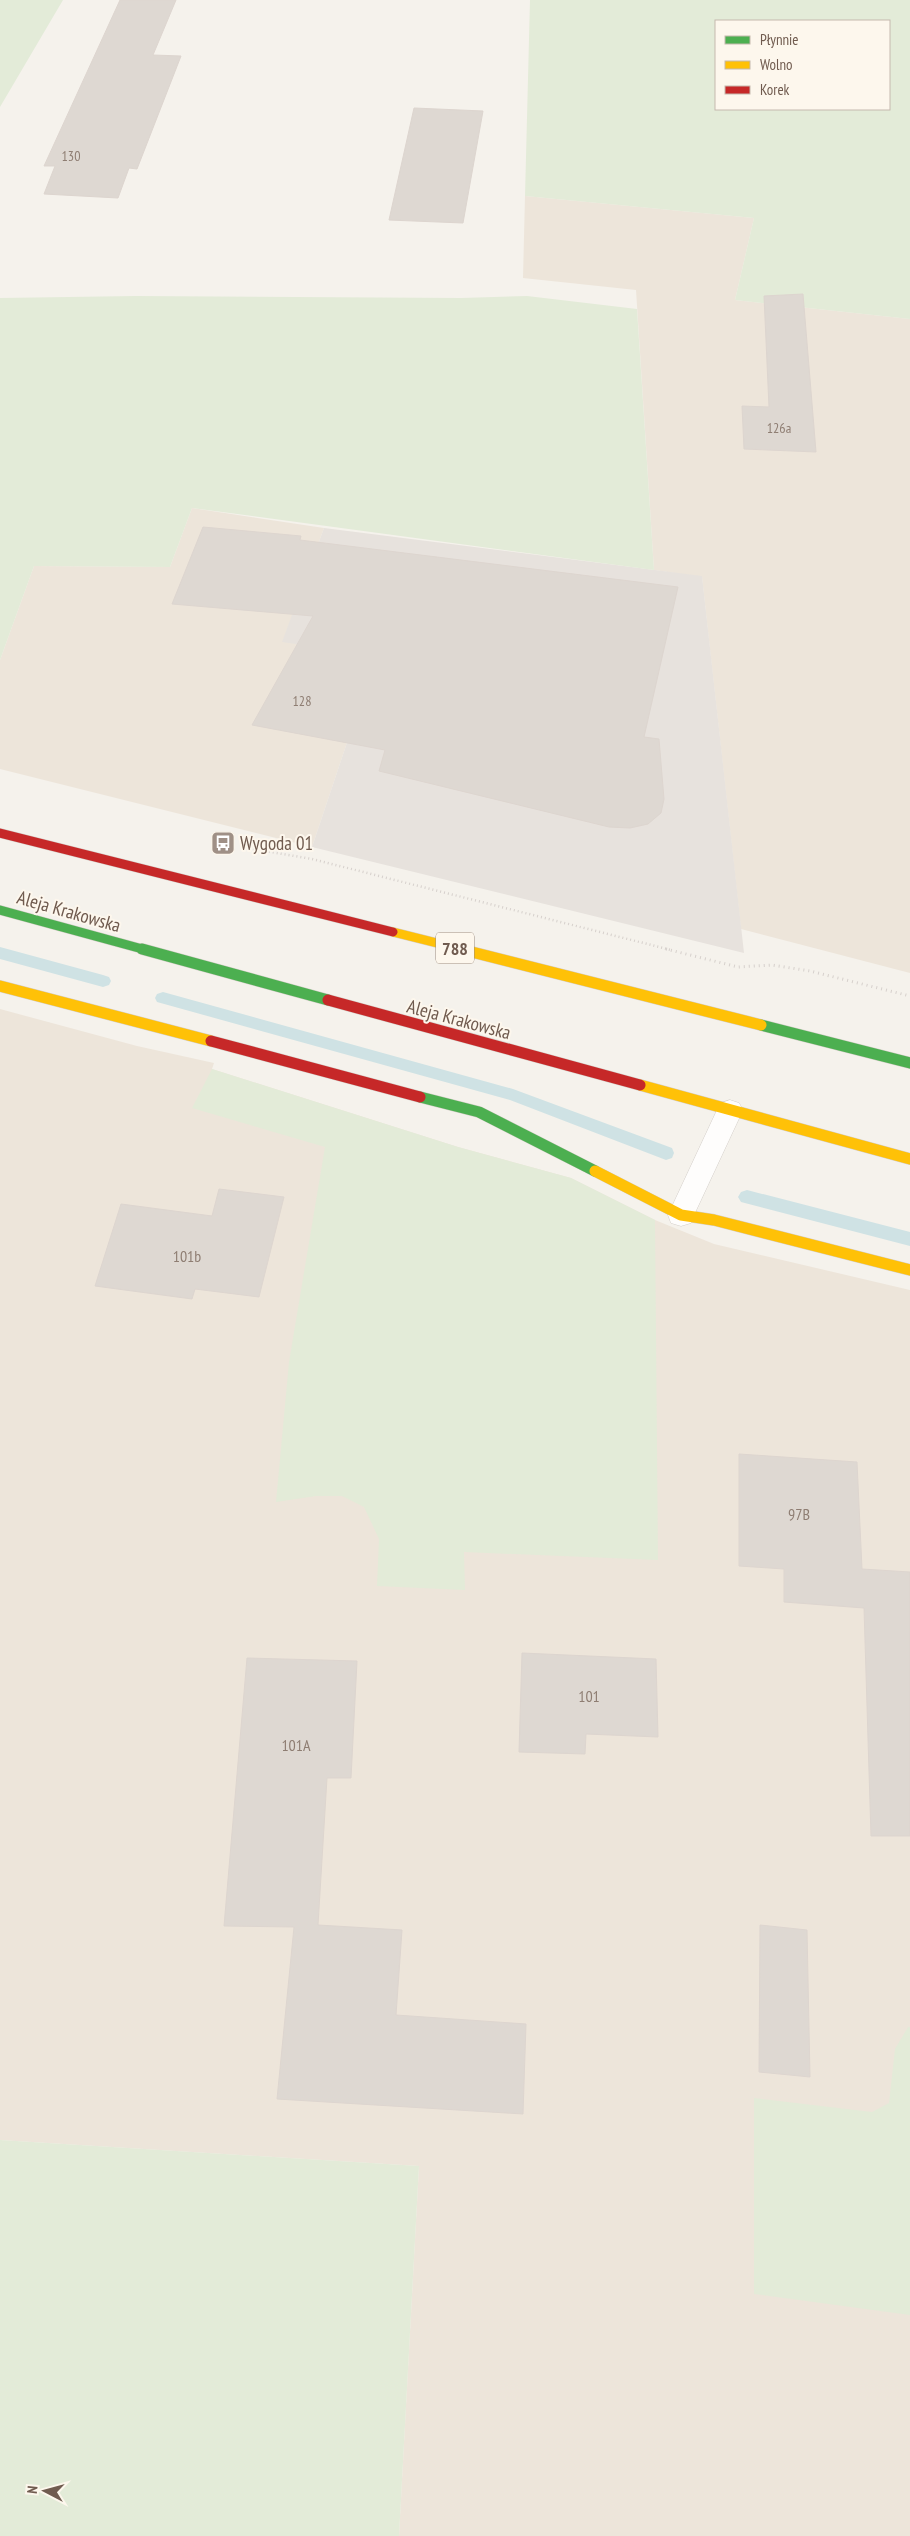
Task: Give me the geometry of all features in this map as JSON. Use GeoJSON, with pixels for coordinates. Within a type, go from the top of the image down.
{"type":"FeatureCollection","features":[{"type":"Feature","properties":{"kind":"main road","name":"788"},"geometry":{"type":"LineString","coordinates":[[0,833],[910,1063]]}},
{"type":"Feature","properties":{"kind":"main road","name":"Aleja Krakowska"},"geometry":{"type":"LineString","coordinates":[[0,910],[910,1159]]}},
{"type":"Feature","properties":{"kind":"main road"},"geometry":{"type":"LineString","coordinates":[[0,986],[479,1112],[681,1215],[714,1220],[910,1270]]}},
{"type":"Feature","properties":{"kind":"street"},"geometry":{"type":"LineString","coordinates":[[681,1215],[730,1110]]}},
{"type":"Feature","properties":{"kind":"path"},"geometry":{"type":"LineString","coordinates":[[253,849],[312,859],[738,967],[772,965],[810,971],[910,996]]}},
{"type":"Feature","properties":{"kind":"shaded area"},"geometry":{"type":"Polygon","coordinates":[[[525,196],[754,218],[735,300],[910,319],[910,973],[741,929],[702,577],[654,570],[636,290],[523,278],[525,196]]]}},
{"type":"Feature","properties":{"kind":"shaded area"},"geometry":{"type":"Polygon","coordinates":[[[192,508],[324,528],[283,641],[376,656],[312,847],[0,769],[0,660],[34,566],[170,567],[192,508]]]}},
{"type":"Feature","properties":{"kind":"shaded area"},"geometry":{"type":"Polygon","coordinates":[[[324,528],[702,576],[744,953],[312,847],[376,656],[282,642],[324,528]]]}},
{"type":"Feature","properties":{"kind":"shaded area"},"geometry":{"type":"Polygon","coordinates":[[[0,1009],[137,1046],[214,1063],[212,1069],[458,1147],[571,1178],[655,1220],[714,1244],[910,1290],[910,2536],[399,2536],[419,2166],[0,2140],[0,1009]]]}},
{"type":"Feature","properties":{"kind":"green space"},"geometry":{"type":"Polygon","coordinates":[[[0,0],[63,0],[0,107],[0,0]]]}},
{"type":"Feature","properties":{"kind":"green space"},"geometry":{"type":"Polygon","coordinates":[[[530,0],[910,0],[910,319],[735,300],[754,218],[525,196],[530,0]]]}},
{"type":"Feature","properties":{"kind":"green space"},"geometry":{"type":"Polygon","coordinates":[[[136,296],[461,298],[527,296],[637,309],[654,570],[192,508],[170,567],[34,566],[0,660],[0,298],[136,296]]]}},
{"type":"Feature","properties":{"kind":"green space"},"geometry":{"type":"Polygon","coordinates":[[[212,1069],[458,1147],[571,1178],[655,1220],[658,1560],[464,1552],[465,1590],[377,1586],[379,1539],[364,1507],[342,1496],[316,1496],[276,1502],[289,1362],[325,1147],[192,1108],[212,1069]]]}},
{"type":"Feature","properties":{"kind":"green space"},"geometry":{"type":"Polygon","coordinates":[[[908,2027],[910,2027],[910,2315],[754,2294],[754,2098],[872,2112],[889,2103],[895,2049],[908,2027]]]}},
{"type":"Feature","properties":{"kind":"green space"},"geometry":{"type":"Polygon","coordinates":[[[0,2140],[419,2166],[399,2536],[0,2536],[0,2140]]]}},
{"type":"Feature","properties":{"kind":"building"},"geometry":{"type":"Polygon","coordinates":[[[120,0],[176,0],[153,55],[181,56],[137,169],[129,168],[118,198],[44,194],[55,166],[44,166],[120,0]]]}},
{"type":"Feature","properties":{"kind":"building"},"geometry":{"type":"Polygon","coordinates":[[[414,108],[483,111],[463,223],[389,220],[414,108]]]}},
{"type":"Feature","properties":{"kind":"building"},"geometry":{"type":"Polygon","coordinates":[[[803,294],[816,452],[744,449],[742,406],[769,407],[764,296],[803,294]]]}},
{"type":"Feature","properties":{"kind":"building"},"geometry":{"type":"Polygon","coordinates":[[[203,527],[301,536],[300,540],[678,587],[644,737],[659,739],[664,799],[661,813],[648,824],[630,828],[609,827],[379,771],[385,750],[252,725],[313,616],[172,604],[203,527]]]}},
{"type":"Feature","properties":{"kind":"building"},"geometry":{"type":"Polygon","coordinates":[[[219,1189],[284,1197],[259,1297],[195,1289],[192,1299],[95,1286],[121,1204],[212,1216],[219,1189]]]}},
{"type":"Feature","properties":{"kind":"building"},"geometry":{"type":"Polygon","coordinates":[[[739,1454],[857,1462],[862,1569],[910,1572],[910,1836],[871,1836],[864,1608],[784,1602],[784,1569],[739,1566],[739,1454]]]}},
{"type":"Feature","properties":{"kind":"building"},"geometry":{"type":"Polygon","coordinates":[[[522,1653],[656,1659],[658,1737],[586,1734],[585,1754],[519,1752],[522,1653]]]}},
{"type":"Feature","properties":{"kind":"building"},"geometry":{"type":"Polygon","coordinates":[[[247,1658],[357,1661],[351,1778],[327,1778],[318,1925],[402,1930],[396,2015],[526,2024],[523,2114],[277,2099],[294,1927],[224,1926],[247,1658]]]}},
{"type":"Feature","properties":{"kind":"building"},"geometry":{"type":"Polygon","coordinates":[[[760,1925],[807,1930],[810,2077],[759,2072],[760,1925]]]}},
{"type":"Feature","properties":{"kind":"waterway"},"geometry":{"type":"LineString","coordinates":[[0,953],[103,981]]}},
{"type":"Feature","properties":{"kind":"waterway"},"geometry":{"type":"LineString","coordinates":[[163,998],[513,1095],[666,1153]]}},
{"type":"Feature","properties":{"kind":"waterway"},"geometry":{"type":"LineString","coordinates":[[747,1197],[910,1239]]}},
{"type":"Feature","properties":{"kind":"traffic: fast"},"geometry":{"type":"LineString","coordinates":[[0,910],[328,1000]]}},
{"type":"Feature","properties":{"kind":"traffic: fast"},"geometry":{"type":"LineString","coordinates":[[761,1025],[910,1063]]}},
{"type":"Feature","properties":{"kind":"traffic: fast"},"geometry":{"type":"LineString","coordinates":[[420,1097],[479,1112],[595,1171]]}},
{"type":"Feature","properties":{"kind":"traffic: slow"},"geometry":{"type":"LineString","coordinates":[[393,932],[761,1025]]}},
{"type":"Feature","properties":{"kind":"traffic: slow"},"geometry":{"type":"LineString","coordinates":[[0,986],[211,1041]]}},
{"type":"Feature","properties":{"kind":"traffic: slow"},"geometry":{"type":"LineString","coordinates":[[640,1085],[910,1159]]}},
{"type":"Feature","properties":{"kind":"traffic: slow"},"geometry":{"type":"LineString","coordinates":[[595,1171],[681,1215],[714,1220],[910,1270]]}},
{"type":"Feature","properties":{"kind":"traffic: jam"},"geometry":{"type":"LineString","coordinates":[[0,833],[393,932]]}},
{"type":"Feature","properties":{"kind":"traffic: jam"},"geometry":{"type":"LineString","coordinates":[[328,1000],[640,1085]]}},
{"type":"Feature","properties":{"kind":"traffic: jam"},"geometry":{"type":"LineString","coordinates":[[211,1041],[420,1097]]}},
{"type":"Feature","properties":{"kind":"place","name":"Wygoda 01"},"geometry":{"type":"Point","coordinates":[223,843]}}]}
